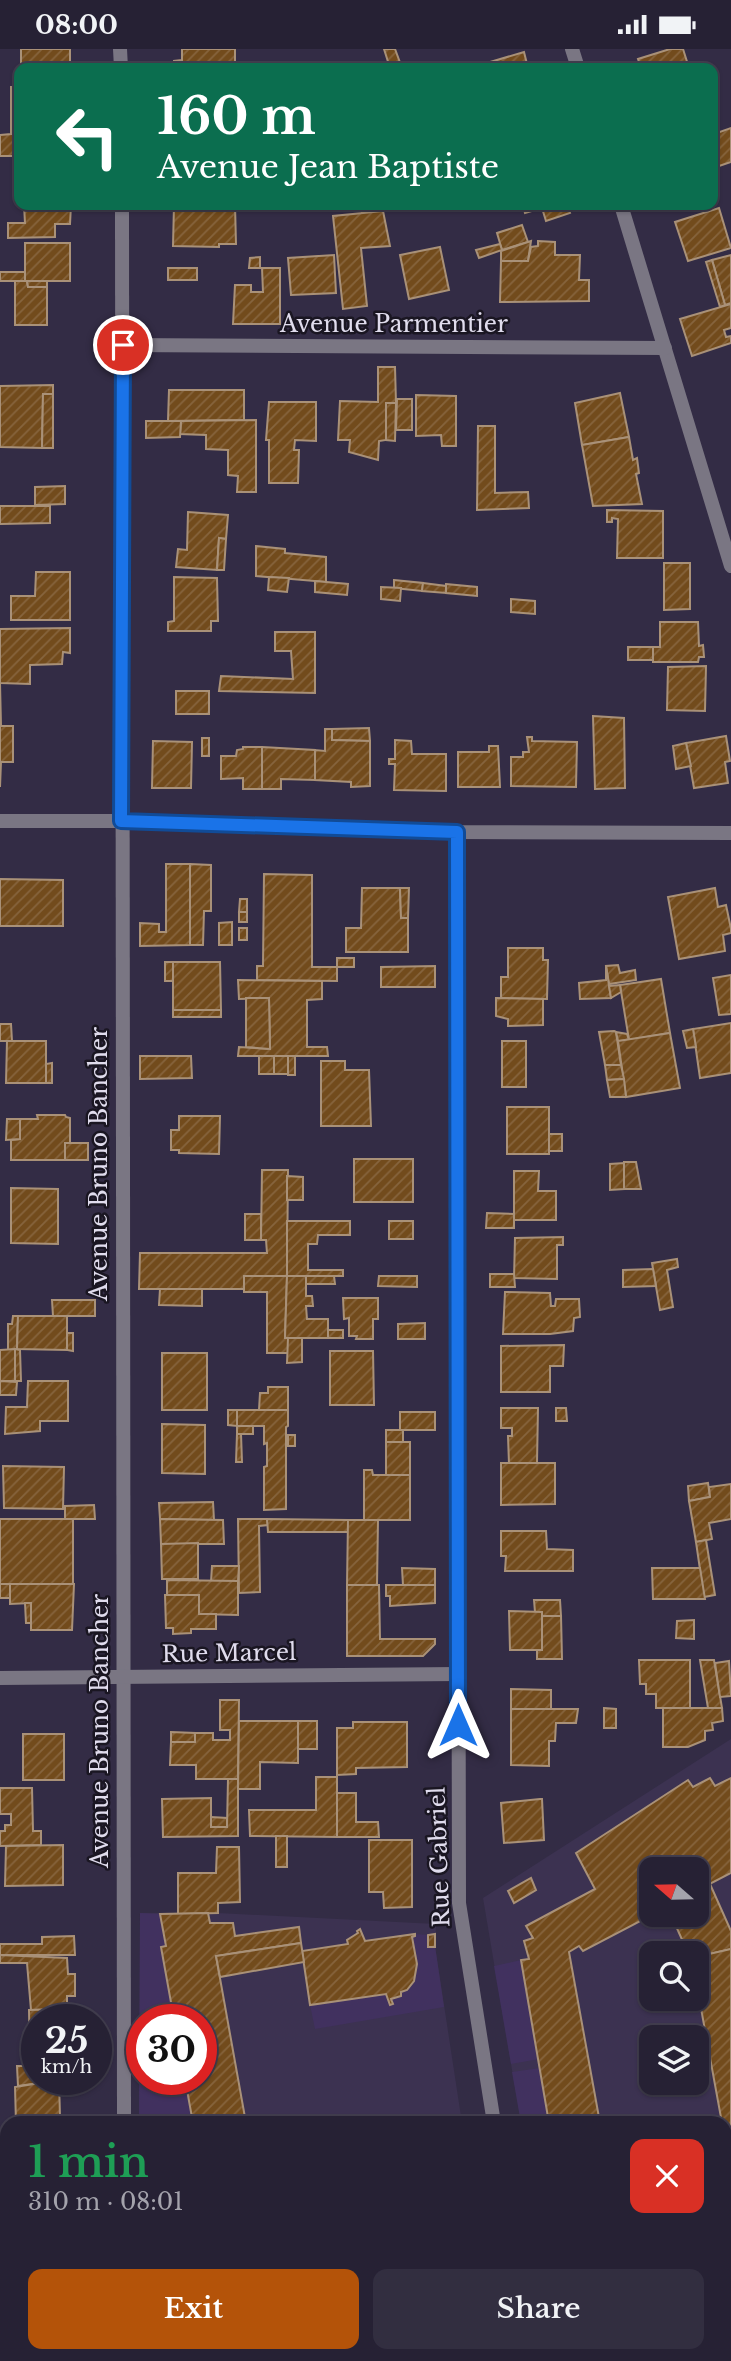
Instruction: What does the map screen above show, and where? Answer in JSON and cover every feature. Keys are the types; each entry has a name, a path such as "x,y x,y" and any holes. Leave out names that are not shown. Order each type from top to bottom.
{"street":[{"name":"Avenue Bruno Bancher","path":"122,210 124,2116"},
{"path":"623,210 731,566"},
{"name":"Avenue Parmentier","path":"123,345 665,348"},
{"path":"0,821 121,821 457,832 731,833"},
{"name":"Rue Gabriel","path":"457,832 459,1903 493,2116"},
{"name":"Rue Marcel","path":"0,1678 458,1674"}],"shaded area":[{"path":"731,1739 731,2116 520,2116 483,1898"},
{"path":"140,1913 218,1913 436,1924 435,1946 461,2116 139,2116 139,2095 217,2095 217,2004 140,2004"},
{"path":"140,1913 160,1914 166,1946 161,1948 171,2004 140,2004"},
{"path":"415,1934 428,1935 428,1947 435,1946 444,2007 315,2029 310,2005 386,1994 391,1999 401,1996 401,1992 407,1988 414,1976 412,1937"},
{"path":"521,1960 539,2059 511,2064 494,1966"},
{"path":"540,2068 548,2116 520,2116 512,2072"},
{"path":"139,2095 188,2095 192,2116 139,2116"}],"building":[{"path":"21,49 70,49 70,63 21,63"},
{"path":"182,49 235,49 235,63 174,63 182,60"},
{"path":"384,49 395,49 400,63 388,63"},
{"path":"670,49 683,49 687,63 639,63 638,59"},
{"path":"524,52 527,63 487,63"},
{"path":"11,87 14,87 14,156 0,156 0,135 11,134"},
{"path":"731,128 731,162 718,166 718,133"},
{"path":"718,208 731,248 688,261 675,222"},
{"path":"24,210 71,210 70,224 55,224 55,237 8,238 8,223 25,223"},
{"path":"174,210 235,210 236,244 219,244 219,247 173,246"},
{"path":"362,210 383,211 362,213"},
{"path":"543,210 569,210 570,213 546,221"},
{"path":"383,211 390,246 361,248 367,306 343,309 333,216"},
{"path":"522,225 528,242 502,250 497,233"},
{"path":"531,241 528,261 501,261 501,251"},
{"path":"538,241 555,242 555,255 580,255 579,280 589,280 589,301 500,302 501,261 528,261 531,247 538,246"},
{"path":"25,243 70,243 70,281 25,281"},
{"path":"500,244 502,250 479,258 476,250"},
{"path":"440,247 449,290 409,299 400,255"},
{"path":"334,255 336,293 291,295 288,258"},
{"path":"731,255 731,303 725,305 712,260"},
{"path":"260,257 260,268 249,268 250,258"},
{"path":"712,260 725,305 720,307 706,262"},
{"path":"168,268 197,268 197,280 168,280"},
{"path":"262,268 280,268 280,324 233,324 235,285 251,285 251,292 263,292"},
{"path":"0,272 25,272 25,281 0,281"},
{"path":"15,281 27,281 28,287 47,287 47,325 15,325"},
{"path":"27,281 47,281 47,287 28,287"},
{"path":"731,304 731,328 724,330 726,337 731,336 731,343 692,356 680,319"},
{"path":"378,367 395,367 396,403 386,403 386,440 379,441 378,460 349,452 350,440 338,440 340,401 378,402"},
{"path":"53,385 53,394 43,394 42,448 0,447 0,386"},
{"path":"169,390 244,390 244,420 168,421"},
{"path":"620,393 629,437 582,445 575,403"},
{"path":"43,394 53,394 53,448 42,448"},
{"path":"416,395 456,396 456,446 442,446 441,435 416,436"},
{"path":"397,399 412,399 412,430 396,430"},
{"path":"269,402 316,402 316,441 295,440 294,450 299,450 298,483 269,483 269,440 266,440"},
{"path":"386,403 396,403 395,441 386,440"},
{"path":"256,420 256,492 237,492 238,476 228,475 228,450 206,449 206,435 180,434 181,421"},
{"path":"146,421 181,421 180,437 146,438"},
{"path":"478,426 495,426 495,493 528,492 529,508 477,510"},
{"path":"629,437 633,460 637,458 639,473 636,474 642,504 593,506 582,445"},
{"path":"65,486 65,504 35,505 35,487"},
{"path":"0,506 50,506 50,523 0,524"},
{"path":"607,510 663,511 663,558 617,558 618,519 612,518 612,522 607,522"},
{"path":"188,512 228,515 226,539 219,538 217,570 176,567 178,549 187,550"},
{"path":"219,538 226,539 224,570 217,570"},
{"path":"256,546 285,549 285,553 326,557 326,582 256,576"},
{"path":"664,563 690,563 690,609 664,610"},
{"path":"36,572 70,572 70,620 11,620 11,596 35,596"},
{"path":"174,577 217,578 218,621 211,621 211,631 168,631 168,622 174,621"},
{"path":"269,577 289,578 287,592 268,590"},
{"path":"394,580 423,583 422,591 394,588"},
{"path":"315,581 348,584 347,595 315,592"},
{"path":"423,583 446,586 446,593 422,591"},
{"path":"446,584 477,587 477,596 446,593"},
{"path":"381,587 401,588 400,601 381,599"},
{"path":"511,599 535,601 535,614 511,612"},
{"path":"660,622 698,622 699,646 703,645 704,657 699,657 698,662 653,662 653,647 660,647"},
{"path":"70,628 70,653 63,652 62,664 30,665 30,684 0,683 0,629"},
{"path":"275,632 315,632 315,693 219,691 221,676 293,679 291,651 275,651"},
{"path":"628,647 653,647 653,660 628,660"},
{"path":"706,666 705,711 667,710 668,667"},
{"path":"0,683 1,726 13,726 13,762 1,762 0,787"},
{"path":"176,691 209,691 209,714 176,714"},
{"path":"593,716 624,718 625,788 595,789"},
{"path":"369,728 370,741 332,740 332,729"},
{"path":"325,729 332,729 332,740 370,741 370,786 351,787 351,782 315,780 315,750 325,751"},
{"path":"726,736 730,761 725,762 728,783 694,788 686,743"},
{"path":"527,737 532,737 532,741 577,742 576,787 511,786 511,757 523,757 523,752 529,752"},
{"path":"202,738 209,738 209,756 202,756"},
{"path":"395,740 411,741 412,754 446,754 446,791 394,790 395,764 389,764 389,759 395,759"},
{"path":"153,741 192,742 191,788 152,788"},
{"path":"686,743 691,766 676,769 673,746"},
{"path":"489,746 498,746 500,787 458,787 458,752 489,752"},
{"path":"243,747 262,747 262,789 243,789 243,778 221,779 221,756 236,756 237,750"},
{"path":"262,747 315,750 315,780 281,779 281,789 262,789"},
{"path":"166,864 190,864 190,945 140,946 140,923 159,924 159,932 166,932"},
{"path":"190,864 211,865 211,911 204,911 203,945 190,945"},
{"path":"264,874 312,875 312,967 337,967 337,981 257,980 257,966 263,966"},
{"path":"0,879 63,880 63,926 0,926"},
{"path":"362,888 400,888 401,918 408,918 408,952 346,952 346,928 361,928"},
{"path":"400,888 409,888 408,918 401,918"},
{"path":"715,888 718,907 726,905 731,929 731,933 723,935 725,951 679,959 668,897"},
{"path":"240,899 247,899 247,912 239,912"},
{"path":"239,912 247,912 247,922 239,922"},
{"path":"232,922 232,945 219,945 219,923"},
{"path":"239,928 247,928 247,940 239,940"},
{"path":"508,948 543,948 543,960 548,960 547,999 501,998 501,977 508,977"},
{"path":"337,958 354,958 354,967 337,967"},
{"path":"165,962 173,962 173,981 165,981"},
{"path":"173,962 220,962 221,1010 173,1010"},
{"path":"618,965 620,973 635,970 636,980 609,984 606,966"},
{"path":"435,966 435,987 381,987 381,967"},
{"path":"606,966 611,998 580,999 579,983 606,980"},
{"path":"731,975 731,1014 719,1015 713,978"},
{"path":"661,979 670,1033 629,1040 620,985"},
{"path":"238,980 322,981 322,999 307,1000 307,1047 327,1047 328,1056 238,1056 239,1047 270,1049 269,998 239,999"},
{"path":"620,985 621,992 611,998 609,986"},
{"path":"246,998 269,998 270,1049 246,1047"},
{"path":"496,998 543,999 543,1025 508,1026 508,1019 496,1016"},
{"path":"173,1010 221,1010 221,1017 173,1017"},
{"path":"731,1023 731,1073 700,1078 693,1029"},
{"path":"0,1024 11,1024 12,1041 0,1041"},
{"path":"693,1029 696,1047 687,1048 683,1031"},
{"path":"614,1031 621,1065 605,1065 599,1032"},
{"path":"616,1032 627,1034 629,1040 618,1041"},
{"path":"670,1033 680,1088 626,1097 618,1041"},
{"path":"7,1041 46,1041 46,1083 6,1083"},
{"path":"502,1041 526,1041 526,1087 502,1087"},
{"path":"140,1056 191,1056 192,1078 140,1079"},
{"path":"259,1056 274,1056 274,1074 259,1074"},
{"path":"274,1056 288,1056 288,1074 274,1074"},
{"path":"288,1056 295,1056 295,1075 288,1075"},
{"path":"321,1061 345,1061 345,1070 369,1070 371,1126 321,1126"},
{"path":"52,1063 52,1083 46,1083 46,1064"},
{"path":"605,1065 621,1065 624,1079 607,1080"},
{"path":"624,1079 626,1097 610,1097 607,1080"},
{"path":"507,1107 549,1107 549,1154 507,1154"},
{"path":"37,1115 65,1115 70,1118 70,1143 65,1143 65,1160 11,1160 11,1140 20,1139 20,1119 38,1119"},
{"path":"179,1116 220,1116 219,1154 179,1153 179,1150 171,1150 171,1130 179,1130"},
{"path":"7,1119 20,1119 20,1139 6,1140"},
{"path":"549,1134 562,1134 562,1151 549,1151"},
{"path":"65,1143 88,1143 88,1160 65,1160"},
{"path":"354,1159 413,1159 413,1202 354,1202"},
{"path":"624,1162 636,1162 641,1189 624,1189"},
{"path":"624,1163 624,1189 610,1190 610,1164"},
{"path":"262,1170 288,1170 287,1276 244,1276 244,1289 139,1289 140,1253 267,1253 266,1240 261,1240"},
{"path":"514,1171 539,1171 538,1191 556,1191 556,1220 514,1220"},
{"path":"287,1176 303,1177 303,1200 287,1200"},
{"path":"11,1188 58,1189 58,1244 11,1243"},
{"path":"487,1213 514,1214 514,1228 486,1228"},
{"path":"245,1214 261,1214 261,1240 245,1240"},
{"path":"287,1221 350,1221 350,1235 318,1235 317,1244 308,1244 308,1270 343,1270 343,1276 287,1276"},
{"path":"389,1221 413,1221 413,1239 389,1239"},
{"path":"563,1237 563,1245 557,1245 557,1279 514,1278 515,1238"},
{"path":"677,1259 678,1267 667,1270 673,1307 660,1310 652,1263"},
{"path":"653,1269 656,1286 623,1287 623,1270"},
{"path":"490,1274 514,1274 515,1287 490,1287"},
{"path":"244,1276 287,1276 285,1338 288,1338 288,1353 267,1353 267,1292 244,1292"},
{"path":"287,1276 306,1276 306,1296 312,1296 313,1306 306,1306 307,1319 328,1319 328,1338 285,1338"},
{"path":"306,1276 334,1276 335,1284 306,1284"},
{"path":"379,1276 417,1276 417,1287 378,1286"},
{"path":"160,1289 202,1289 202,1306 159,1305"},
{"path":"505,1292 550,1293 551,1306 555,1306 556,1299 579,1299 580,1317 574,1318 573,1331 503,1334"},
{"path":"343,1298 378,1298 378,1319 373,1319 373,1339 356,1339 357,1336 349,1336 349,1318 344,1319"},
{"path":"52,1300 95,1300 95,1316 53,1316"},
{"path":"13,1316 18,1316 17,1349 8,1350 8,1324 12,1324"},
{"path":"18,1316 67,1316 67,1350 17,1349"},
{"path":"425,1323 425,1339 398,1339 398,1324"},
{"path":"328,1330 343,1330 343,1338 328,1338"},
{"path":"67,1333 73,1333 73,1351 67,1350"},
{"path":"288,1338 302,1338 302,1362 287,1363"},
{"path":"564,1345 563,1366 550,1366 550,1392 501,1392 501,1346"},
{"path":"15,1349 15,1381 0,1381 0,1350"},
{"path":"15,1349 20,1350 21,1381 15,1381"},
{"path":"330,1351 373,1351 374,1405 330,1405"},
{"path":"162,1353 207,1353 207,1410 162,1410"},
{"path":"0,1381 17,1382 16,1395 0,1395"},
{"path":"28,1381 68,1381 68,1421 40,1421 40,1431 5,1434 6,1407 27,1407"},
{"path":"268,1387 288,1387 288,1410 259,1410 260,1393 268,1393"},
{"path":"501,1408 538,1408 537,1463 509,1464 508,1436 512,1436 512,1428 501,1428"},
{"path":"556,1408 566,1408 567,1421 556,1421"},
{"path":"228,1410 237,1410 237,1426 228,1425"},
{"path":"237,1410 288,1410 286,1509 264,1510 267,1443 264,1444 264,1426 237,1426"},
{"path":"400,1412 435,1412 435,1430 400,1430"},
{"path":"162,1424 205,1425 205,1474 162,1473"},
{"path":"237,1426 253,1426 253,1434 237,1434"},
{"path":"386,1430 403,1430 403,1442 386,1442"},
{"path":"237,1434 241,1434 242,1462 236,1462"},
{"path":"288,1435 295,1435 295,1446 288,1446"},
{"path":"386,1442 410,1442 410,1475 386,1475"},
{"path":"501,1463 555,1463 555,1504 501,1505"},
{"path":"3,1466 64,1467 63,1509 4,1508"},
{"path":"364,1470 372,1470 373,1475 410,1475 410,1520 364,1520"},
{"path":"708,1483 710,1497 689,1501 688,1486"},
{"path":"731,1484 731,1519 709,1523 712,1539 696,1542 689,1501 710,1497 709,1487"},
{"path":"213,1502 214,1520 160,1519 159,1503"},
{"path":"94,1505 95,1519 65,1519 65,1506"},
{"path":"0,1519 73,1519 73,1584 0,1584"},
{"path":"160,1519 223,1520 224,1544 161,1544"},
{"path":"238,1519 267,1519 268,1525 259,1526 260,1592 239,1593"},
{"path":"267,1519 348,1520 348,1532 268,1532"},
{"path":"348,1520 378,1520 377,1585 347,1585"},
{"path":"501,1531 546,1531 547,1549 573,1550 573,1571 505,1571 506,1556 501,1556"},
{"path":"706,1540 715,1595 704,1597 696,1542"},
{"path":"198,1543 198,1579 162,1579 161,1544"},
{"path":"212,1566 239,1566 238,1581 211,1582"},
{"path":"402,1568 435,1569 435,1585 403,1585"},
{"path":"652,1568 700,1568 705,1599 653,1599"},
{"path":"167,1580 238,1581 238,1615 199,1614 199,1595 167,1595"},
{"path":"0,1584 10,1584 10,1598 0,1598"},
{"path":"10,1584 74,1584 72,1630 31,1630 31,1603 10,1604"},
{"path":"347,1585 379,1585 380,1639 435,1639 435,1644 423,1656 347,1656"},
{"path":"386,1585 435,1585 435,1603 390,1606"},
{"path":"165,1595 199,1595 199,1614 216,1614 216,1629 191,1629 191,1633 173,1634 173,1628 166,1628"},
{"path":"534,1600 560,1600 561,1616 542,1616 542,1612 535,1612"},
{"path":"25,1603 31,1603 31,1623 26,1623"},
{"path":"509,1611 542,1612 542,1650 510,1650"},
{"path":"542,1616 561,1616 562,1659 537,1659 537,1650 542,1650"},
{"path":"694,1620 694,1639 676,1638 677,1621"},
{"path":"639,1660 690,1660 690,1708 656,1708 656,1694 646,1694 646,1684 640,1684"},
{"path":"700,1660 714,1660 722,1708 708,1708"},
{"path":"729,1661 731,1696 720,1697 715,1663"},
{"path":"511,1689 551,1690 551,1709 511,1709"},
{"path":"220,1700 239,1700 238,1779 196,1779 196,1765 170,1765 171,1742 195,1742 195,1733 213,1733 213,1740 230,1740 230,1730 220,1730"},
{"path":"604,1708 616,1709 616,1728 604,1728"},
{"path":"663,1708 722,1708 723,1721 712,1723 713,1730 705,1731 705,1740 688,1747 663,1747"},
{"path":"511,1709 578,1709 576,1723 556,1723 555,1741 549,1741 549,1766 511,1765"},
{"path":"239,1721 298,1721 298,1763 260,1762 260,1789 238,1789"},
{"path":"298,1721 317,1721 317,1749 298,1749"},
{"path":"353,1722 407,1722 407,1767 356,1768 356,1774 337,1775 337,1728 353,1728"},
{"path":"171,1732 195,1733 195,1742 171,1742"},
{"path":"23,1734 64,1734 64,1780 23,1780"},
{"path":"316,1777 337,1777 337,1837 250,1836 249,1810 316,1810"},
{"path":"710,1778 715,1786 731,1778 731,1873 709,1884 709,1857 639,1857 639,1922 583,1951 579,1946 569,1952 599,2116 548,2116 521,1960 529,1959 524,1941 533,1938 526,1926 595,1889 576,1853 688,1780 693,1787"},
{"path":"228,1779 238,1779 238,1836 163,1837 162,1799 211,1798 211,1827 227,1827"},
{"path":"0,1788 32,1788 33,1831 41,1831 41,1845 0,1846 0,1831 5,1831 5,1825 11,1825 11,1814 0,1814"},
{"path":"337,1793 356,1793 356,1822 378,1822 379,1837 337,1837"},
{"path":"542,1799 544,1840 504,1843 501,1803"},
{"path":"211,1817 227,1818 227,1827 211,1827"},
{"path":"276,1836 287,1836 287,1867 276,1867"},
{"path":"369,1840 412,1840 412,1907 384,1908 383,1892 369,1892"},
{"path":"63,1845 63,1885 5,1886 6,1846"},
{"path":"217,1847 239,1847 240,1902 218,1903 218,1913 178,1914 178,1873 216,1873"},
{"path":"531,1878 536,1890 514,1903 508,1891"},
{"path":"709,1884 731,1931 731,1949 709,1954 709,1941 683,1941 676,1927 709,1927"},
{"path":"208,1913 210,1923 233,1923 235,1936 299,1927 301,1943 216,1956 245,2116 192,2116 188,2095 217,2095 217,2004 171,2004 161,1947 166,1946 160,1914"},
{"path":"360,1929 365,1941 415,1934 412,1937 417,1964 414,1981 407,1990 401,1992 401,1996 391,1999 393,2004 390,2005 386,1994 310,2005 302,1951 348,1944 347,1940"},
{"path":"435,1934 435,1947 428,1947 428,1935"},
{"path":"74,1936 75,1955 0,1955 0,1944 42,1944 42,1937"},
{"path":"301,1943 304,1962 220,1977 216,1956"},
{"path":"731,1949 731,2116 721,2116 709,2052 709,2025 704,2025 701,2011 709,2011 709,1954"},
{"path":"0,1955 67,1958 68,1974 75,1974 75,1996 67,1996 67,2004 30,2004 27,1963 0,1963"},
{"path":"17,2066 21,2066 21,2086 18,2086"},
{"path":"21,2086 21,2095 59,2095 60,2116 16,2116 15,2087"}],"route":[{"path":"123,345 121,821 457,832 458,1725"}]}
